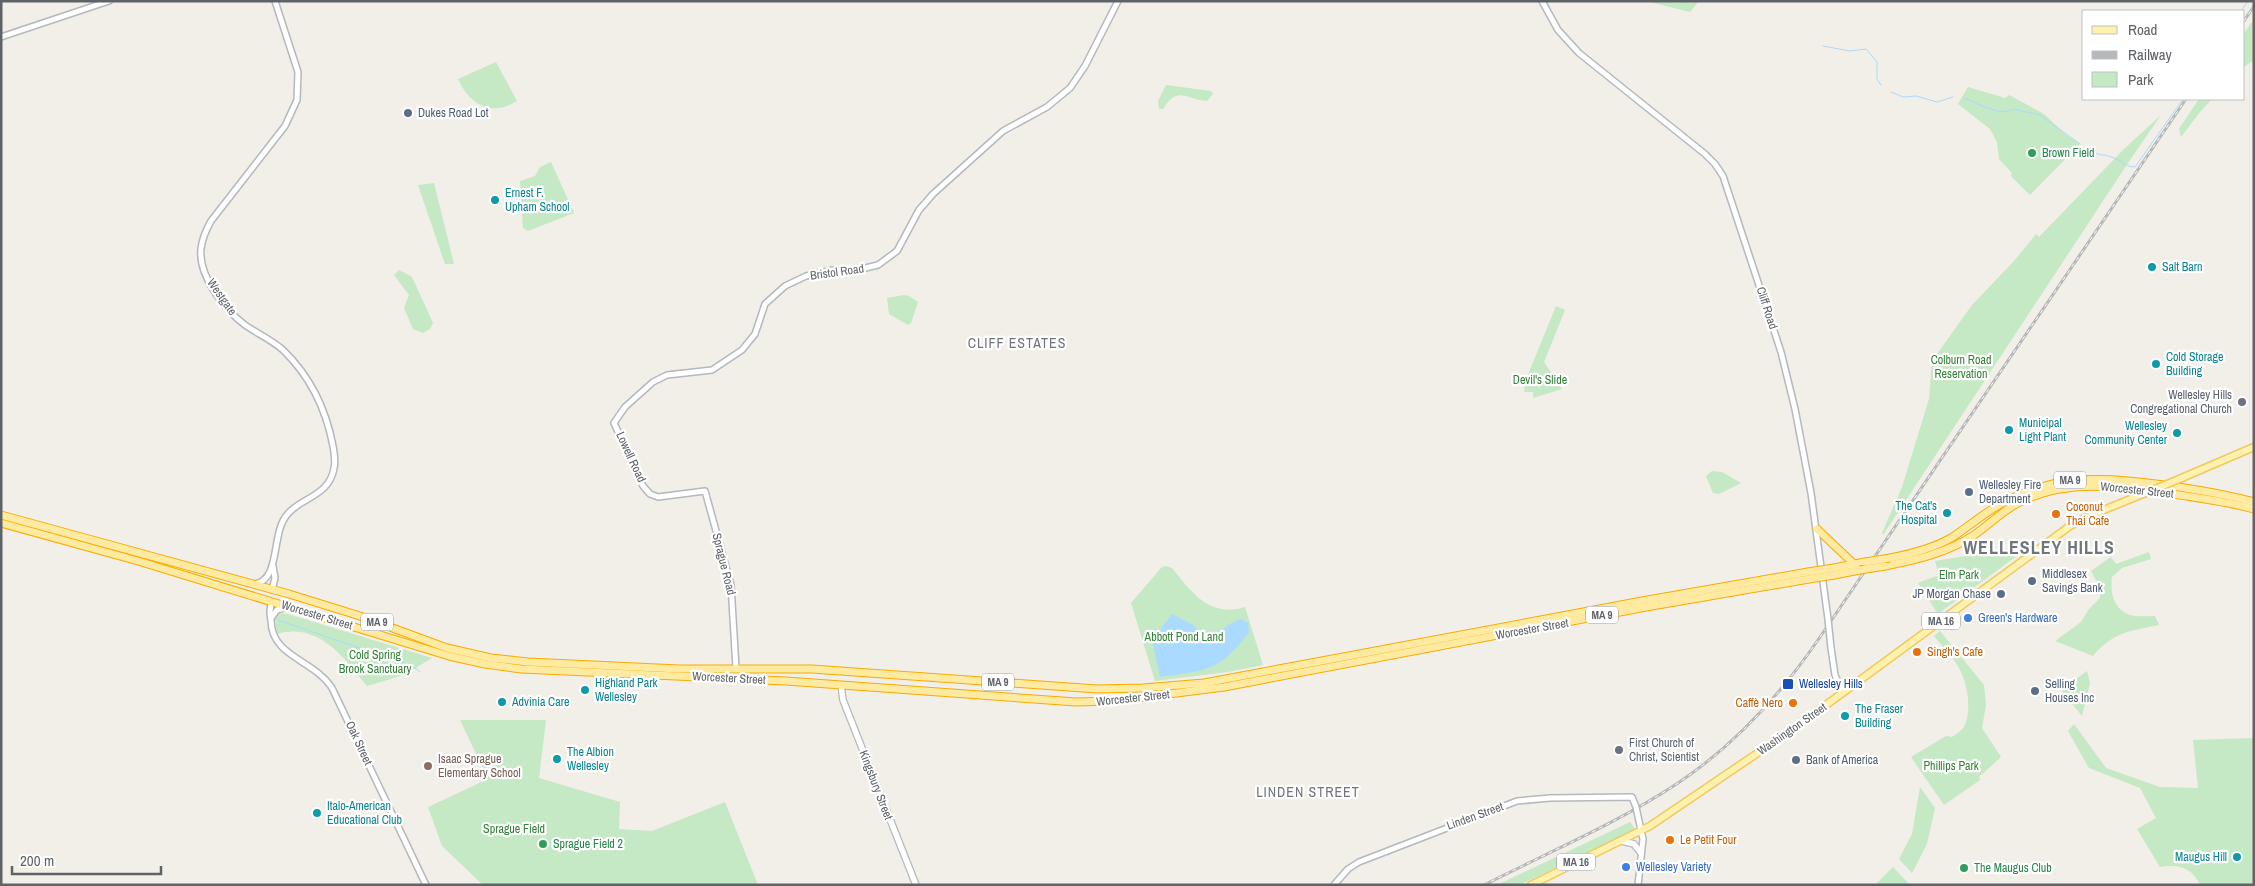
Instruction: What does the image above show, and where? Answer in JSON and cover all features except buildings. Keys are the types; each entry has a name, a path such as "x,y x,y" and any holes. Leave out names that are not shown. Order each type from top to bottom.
{"highway":[{"name":"Worcester Street","path":"1,523 449,656 494,666 761,680 1094,702 1196,691 1808,576 1834,571 1854,564 1919,552 1940,544 1996,506 2020,494 2046,485 2072,480 2119,479 2197,490 2254,502"},
{"name":"Worcester Street","path":"1834,571 1860,570 1923,558 1947,549 1972,536 2021,501 2068,487 2090,485 2124,487 2208,498 2254,509"},
{"name":"Worcester Street","path":"1,515 298,597 360,616 447,648 501,660 679,669 762,667 830,670 1097,689 1143,688 1204,683 1642,601 1808,576"},
{"path":"1817,529 1854,564"},
{"path":"244,594 261,594 272,590"},
{"path":"272,602 284,597 298,597"},
{"path":"761,680 759,674 762,667"},
{"path":"973,694 979,688 977,680"}],"main road":[{"name":"Washington Street","path":"1531,885 1640,831 1720,780 1843,693 2070,526 2082,519 2254,447"},
{"name":"Kingsbury Street","path":"841,685 843,700 916,885"},
{"path":"1622,841 1634,844 1640,853"}],"street":[{"path":"1,37 109,1"},
{"name":"Westgate","path":"272,590 275,578 273,563 275,542 285,516 293,507 316,496 326,487 331,479 334,468 334,456 329,426 316,391 283,350 245,325 228,308 213,288 204,270 201,250 204,234 211,221 284,126 297,100 298,72 275,1"},
{"name":"Bristol Road","path":"614,422 625,407 653,382 667,376 712,370 742,350 755,334 766,304 790,283 806,276 833,270 857,270 878,264 897,251 919,210 933,194 1003,131 1047,107 1072,85 1087,63 1118,1"},
{"name":"Cliff Road","path":"1542,1 1558,30 1579,53 1705,154 1722,173 1781,352 1797,417 1817,529 1835,675 1843,693"},
{"name":"Lowell Road","path":"614,422 643,486 650,494 658,498 705,491"},
{"name":"Sprague Road","path":"705,491 732,585 736,668"},
{"name":"Westgate","path":"253,584 267,580 273,563"},
{"name":"Oak Street","path":"272,602 269,612 272,635 280,647 314,668 332,688 426,885"},
{"path":"271,621 277,610 292,608"},
{"name":"Linden Street","path":"1334,885 1348,869 1358,862 1517,801 1550,798 1632,797 1636,807 1640,831"},
{"path":"1638,885 1643,838 1640,831"}],"green space":[{"path":"1646,1 1699,1 1690,12"},
{"path":"2254,19 2254,60 2245,66 2245,32"},
{"path":"496,62 517,101 507,106 490,108 475,102 458,79"},
{"path":"1166,85 1211,91 1213,94 1207,101 1178,95 1173,97 1163,109 1159,109 1158,101"},
{"path":"1968,87 2005,98 2009,95 2044,114 2065,134 2080,144 2030,195 2011,176 2012,173 1999,159 1997,142 1990,129 1958,104"},
{"path":"2198,100 2211,100 2181,137 2179,129"},
{"name":"Colburn Road Reservation","path":"2161,115 1883,535 1882,533 1902,487 1929,399 1932,361 1972,305 2014,261 2036,234 2039,237 2124,149"},
{"path":"551,162 574,213 528,231 523,228 520,181 535,176 540,167"},
{"path":"434,183 454,264 445,264 418,185"},
{"path":"399,270 412,277 433,323 430,329 423,333 413,329 404,308 409,295 394,275"},
{"path":"904,295 918,302 911,323 908,325 889,314 887,298"},
{"name":"Devil's Slide","path":"1556,306 1565,310 1544,362 1562,389 1533,398 1533,392 1524,392 1525,382"},
{"path":"1712,471 1722,472 1741,483 1719,494 1713,493 1706,476"},
{"name":"Elm Park","path":"2015,548 2018,555 1938,614 1918,583 1939,575 1935,561"},
{"path":"2149,552 2151,559 2122,568 2112,577 2112,594 2116,604 2124,612 2135,616 2155,616 2159,625 2131,631 2115,637 2093,656 2055,641 2081,622 2089,609 2100,598 2100,588 2091,571 2111,557 2116,564"},
{"name":"Abbott Pond Land","path":"1162,567 1172,568 1195,594 1212,606 1233,610 1245,607 1263,665 1228,672 1155,681 1131,603"},
{"name":"Cold Spring Brook Sanctuary","path":"280,613 432,658 404,675 367,686 339,654 317,638 305,633 277,634 275,619"},
{"name":"Phillips Park","path":"1940,631 1984,685 1986,705 1982,728 2001,757 1979,777 1980,780 1944,805 1911,757 1946,736 1952,737 1964,727 1967,720 1968,694 1966,686 1956,663 1934,636"},
{"path":"2087,671 2090,683 2082,716 2061,690"},
{"name":"Sprague Field","path":"460,720 546,720 539,778 620,802 619,829 652,831 725,802 758,885 483,885 442,846 428,807 488,779"},
{"name":"Maugus Hill","path":"2074,724 2106,768 2160,787 2198,788 2193,740 2254,738 2254,885 2200,885 2193,874 2184,868 2173,866 2160,867 2137,829 2156,818 2140,788 2089,768 2068,731"},
{"path":"1920,787 1935,808 1927,844 1912,873 1899,859 1912,834"},
{"path":"1630,822 1635,829 1632,832 1519,885 1497,885"},
{"path":"1893,867 1910,885 1875,885"}],"water":[{"path":"1172,614 1193,625 1204,635 1219,632 1231,623 1241,619 1248,623 1249,632 1229,655 1211,667 1190,673 1160,677 1150,630 1161,629"}],"waterway":[{"path":"2242,10 2248,1"},
{"path":"1823,46 1850,51 1866,49 1877,62 1877,79 1881,85"},
{"path":"1891,92 1903,97 1916,96 1937,102 1953,97"},
{"path":"1964,98 1995,110 2007,111 2013,109 2040,115 2080,144"},
{"path":"2087,149 2135,167 2182,100"},
{"path":"278,620 362,649 372,658 383,657 397,661 411,666 420,672"}],"railway":[{"path":"2245,20 2254,6"},
{"path":"1484,885 1655,798 1719,752 1772,699 1818,640 2185,100"}],"place":[{"name":"Dukes Road Lot","path":"408,113"},
{"name":"Brown Field","path":"2032,153"},
{"name":"Ernest F. Upham School","path":"495,200"},
{"name":"Salt Barn","path":"2152,267"},
{"name":"Cold Storage Building","path":"2156,364"},
{"name":"Wellesley Hills Congregational Church","path":"2242,402"},
{"name":"Municipal Light Plant","path":"2009,430"},
{"name":"Wellesley Community Center","path":"2177,433"},
{"name":"Wellesley Fire Department","path":"1969,492"},
{"name":"The Cat's Hospital","path":"1947,513"},
{"name":"Coconut Thai Cafe","path":"2056,514"},
{"name":"Middlesex Savings Bank","path":"2032,581"},
{"name":"JP Morgan Chase","path":"2001,594"},
{"name":"Green's Hardware","path":"1968,618"},
{"name":"Singh's Cafe","path":"1917,652"},
{"name":"Wellesley Hills","path":"1788,684"},
{"name":"Highland Park Wellesley","path":"585,690"},
{"name":"Selling Houses Inc","path":"2035,691"},
{"name":"Advinia Care","path":"502,702"},
{"name":"Caffè Nero","path":"1793,703"},
{"name":"The Fraser Building","path":"1845,716"},
{"name":"First Church of Christ, Scientist","path":"1619,750"},
{"name":"The Albion Wellesley","path":"557,759"},
{"name":"Bank of America","path":"1796,760"},
{"name":"Isaac Sprague Elementary School","path":"428,766"},
{"name":"Italo-American Educational Club","path":"317,813"},
{"name":"Le Petit Four","path":"1670,840"},
{"name":"Sprague Field 2","path":"543,844"},
{"name":"Maugus Hill","path":"2237,857"},
{"name":"Wellesley Variety","path":"1626,867"},
{"name":"The Maugus Club","path":"1964,868"}],"district":[{"name":"CLIFF ESTATES","path":"1017,343"},
{"name":"WELLESLEY HILLS","path":"2039,548"},
{"name":"LINDEN STREET","path":"1308,792"}]}
